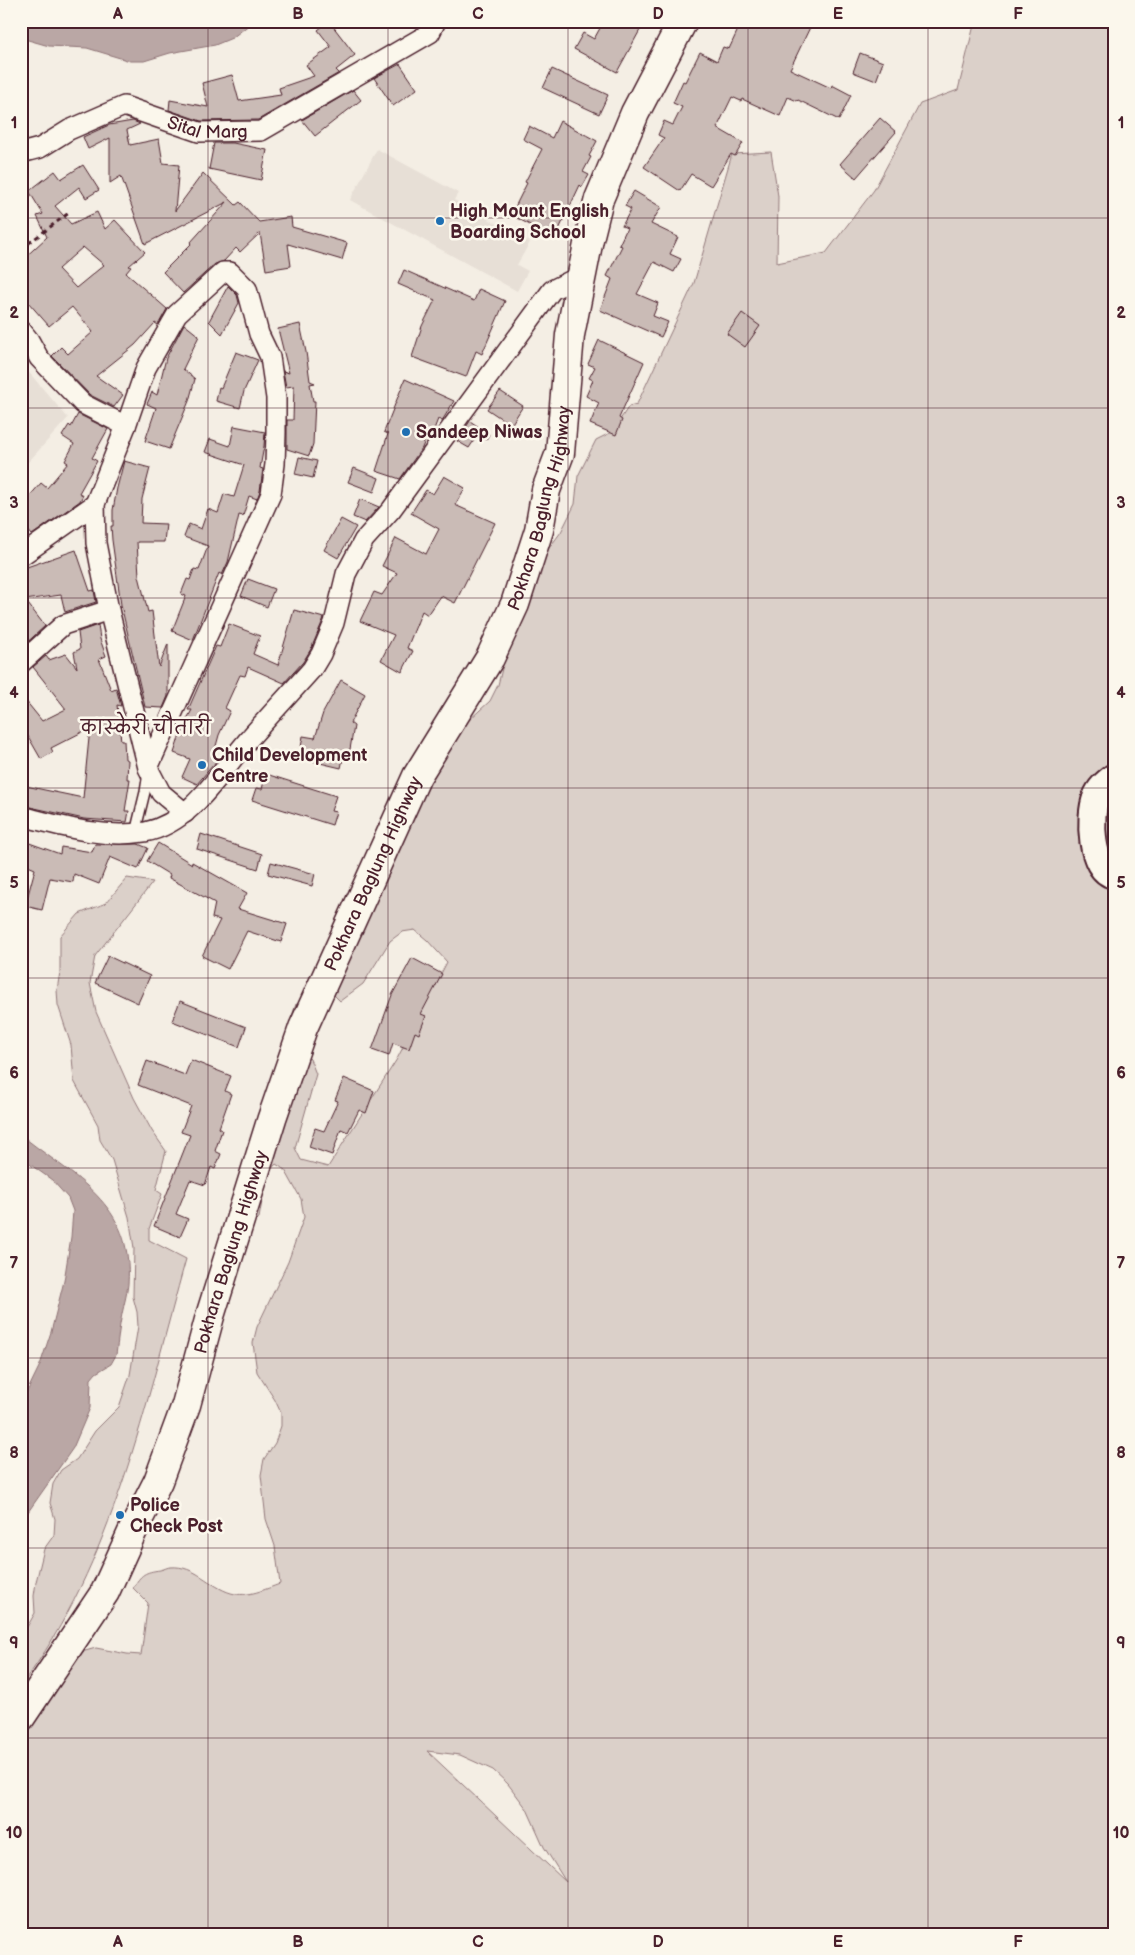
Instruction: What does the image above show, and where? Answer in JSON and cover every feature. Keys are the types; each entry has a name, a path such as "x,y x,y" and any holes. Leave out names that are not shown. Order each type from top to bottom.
{"highway":[{"name":"Pokhara Baglung Highway","path":"21,1717 105,1592 134,1528 158,1482 186,1405 210,1316 272,1118 303,1028 417,776 490,658 515,604 539,530 546,490 560,454 570,335 599,199 635,114 683,21"}],"street":[{"name":"Sital Marg","path":"21,153 40,148 69,130 124,106 199,132 261,132 295,110 430,33 436,21"},
{"path":"148,768 271,494 275,464 276,398 270,357 259,334 247,289 230,272 223,272 177,314 146,368 126,426 95,504 96,543 109,610 148,768 161,793 184,813"},
{"path":"21,816 69,828 115,835 147,832 184,813 216,782 243,747 312,669 321,654 334,623 346,574 364,540 391,510 552,290 582,275"},
{"path":"21,330 39,358 83,404 126,426"},
{"path":"21,556 95,504"},
{"path":"21,663 63,625 109,610"},
{"path":"1114,778 1103,786 1097,796 1093,808 1092,821 1094,842 1100,865 1106,872 1114,875"}],"lane":[{"path":"135,833 145,792 148,768"}],"path":[{"path":"21,249 70,212"}],"shaded area":[{"path":"21,21 254,21 232,38 215,45 170,53 144,61 130,61 87,48 49,46 21,38"},
{"path":"975,21 1114,21 1114,1934 21,1934 21,1732 78,1653 96,1648 141,1655 148,1603 133,1588 138,1580 147,1573 170,1567 180,1567 188,1569 223,1590 237,1594 256,1592 280,1584 275,1546 266,1519 261,1475 264,1459 275,1443 281,1426 281,1413 257,1372 253,1343 257,1327 288,1262 304,1217 301,1199 285,1170 276,1164 267,1174 259,1218 247,1225 243,1186 276,1064 296,1004 302,1007 299,1048 310,1059 316,1074 295,1148 301,1160 328,1167 397,1059 447,962 415,930 402,932 390,941 363,984 340,1001 332,993 359,882 458,730 490,701 498,685 523,583 561,532 575,504 578,476 596,440 612,432 629,406 637,404 694,283 732,154 771,152 778,196 777,263 826,253 874,190 920,104 958,90","holes":["427,1751 460,1755 493,1770 508,1784 527,1809 544,1847 566,1882"]},
{"name":"High Mount English Boarding School","path":"377,149 458,193 454,200 530,242 517,265 528,271 517,291 350,200"},
{"path":"26,369 68,418 21,470 21,372"},
{"path":"127,878 153,882 95,956 90,983 96,1012 134,1098 152,1131 166,1151 156,1190 162,1194 149,1229 149,1240 186,1259 140,1426 123,1481 103,1535 80,1588 53,1638 21,1686 21,1632 27,1627 35,1613 34,1596 44,1549 54,1535 55,1519 50,1503 53,1484 61,1470 77,1459 95,1431 119,1407 130,1375 138,1326 133,1297 134,1248 129,1217 112,1160 100,1140 98,1125 74,1081 71,1045 58,1005 57,990 60,972 60,936 79,914 106,903"},
{"path":"21,1135 80,1180 97,1195 111,1213 121,1233 127,1256 128,1284 116,1355 111,1364 96,1373 91,1379 90,1408 73,1448 21,1522 21,1404 40,1365 51,1332 64,1281 73,1211 68,1198 52,1180 21,1158"}],"building":[{"path":"329,21 355,55 336,70 339,73 258,120 201,121 169,110 170,100 208,107 202,83 232,75 239,101 281,95 279,88 314,76 306,65 331,47 318,30"},
{"path":"604,21 645,21 617,72 574,49 583,33 594,39"},
{"path":"742,21 813,21 790,69 831,88 832,85 851,95 839,120 788,97 780,116 742,99 741,101 732,97 717,128 743,143 735,156 731,154 711,186 691,174 680,191 644,167 664,138 658,135 664,121 673,125 682,107 673,103 700,52 717,61 723,47 729,49"},
{"path":"860,53 883,62 876,81 853,72"},
{"path":"400,64 417,89 393,106 374,78"},
{"path":"552,69 608,95 599,114 543,88"},
{"path":"353,90 361,100 315,136 302,120"},
{"path":"880,118 896,132 856,178 840,164"},
{"path":"133,121 140,124 127,130 130,145 159,139 163,163 179,165 175,211 203,173 236,205 240,202 259,222 291,217 292,227 347,243 342,260 288,244 291,266 266,270 260,233 240,252 236,248 224,261 215,264 183,293 163,272 191,244 227,202 145,244 121,176 110,183 110,138 88,149 83,137 109,125"},
{"path":"560,121 597,141 583,172 589,175 582,187 580,185 555,238 511,215 542,149 523,139 529,126 552,138"},
{"path":"214,143 233,143 267,150 261,180 209,169"},
{"path":"83,165 99,190 86,198 79,187 55,206 71,224 97,212 105,229 115,220 145,252 129,266 131,267 126,273 167,309 158,325 155,323 135,345 96,376 123,395 114,407 90,395 52,356 61,347 68,354 93,332 72,307 49,326 21,294 21,261 47,237 37,216 43,214 29,191 55,171 61,179","holes":["83,247 104,265 76,288 58,269"]},
{"path":"634,191 661,207 651,224 678,237 670,254 681,259 674,272 654,262 637,294 658,303 653,316 668,322 661,337 600,310 612,279 607,276 622,246 619,245 627,228 622,226 631,209 625,206"},
{"path":"404,270 474,301 479,289 505,301 482,354 476,351 466,377 412,357 422,326 435,300 398,284"},
{"path":"228,286 237,295 239,303 222,334 209,321"},
{"path":"742,313 760,326 745,347 727,334"},
{"path":"184,324 199,336 183,369 195,379 189,401 169,449 145,441 156,408 147,404 152,392 157,395 166,358"},
{"path":"300,324 310,381 315,383 310,384 313,401 315,401 313,444 309,456 287,449 287,420 293,420 294,386 286,387 283,371 289,373 278,329"},
{"path":"599,340 644,362 619,418 622,420 616,435 590,424 599,403 586,396 593,380 589,378 595,367 588,364"},
{"path":"236,352 258,360 244,391 240,408 216,401 219,387 221,388"},
{"path":"405,379 454,401 442,421 438,419 433,432 429,431 422,448 400,479 376,471 388,434 384,432"},
{"path":"500,391 523,406 511,425 487,409"},
{"path":"78,414 108,429 92,458 97,461 79,493 83,495 80,501 32,535 21,522 21,506 41,483 47,488 68,463 65,461 74,444 62,436 69,425 71,427"},
{"path":"470,421 489,434 486,440 477,436 469,448 457,441"},
{"path":"234,426 265,432 260,468 263,469 260,491 257,499 249,496 243,516 239,515 228,562 222,575 219,573 193,640 172,631 186,596 181,594 187,579 190,580 194,569 199,570 208,546 184,537 189,524 201,529 208,509 218,513 224,494 234,497 244,465 205,452 210,439 230,446"},
{"path":"299,457 317,461 313,478 295,474"},
{"path":"124,461 150,468 142,499 141,523 166,524 164,542 137,542 139,576 148,612 152,611 159,667 168,644 168,696 163,708 145,707 121,605 111,526 113,526 113,510"},
{"path":"354,468 379,478 374,492 348,482"},
{"path":"444,476 465,488 455,505 495,523 455,603 441,596 428,615 422,611 407,648 413,651 402,672 381,660 394,635 360,621 374,592 382,595 397,573 382,566 396,538 426,554 439,529 411,513 426,490 433,494"},
{"path":"360,499 379,507 365,522 353,517"},
{"path":"341,519 356,527 338,558 324,550"},
{"path":"76,550 90,591 94,590 96,602 65,612 61,595 25,600 45,626 21,648 21,569"},
{"path":"248,579 274,589 267,607 241,596"},
{"path":"294,610 324,618 311,649 303,662 284,683 248,667 245,676 240,675 225,708 230,711 219,735 213,757 219,758 197,784 182,777 190,759 174,753 183,726 192,710 188,710 216,646 220,647 229,624 260,636 253,654 278,665"},
{"path":"98,625 100,639 106,656 99,659 111,690 116,688 121,706 117,705 121,741 124,741 125,759 128,760 127,779 130,779 125,811 129,811 127,822 84,819 21,805 21,785 83,798 90,728 51,748 53,752 41,759 21,724 21,695 42,721 66,709 33,667 46,656 49,660 66,654 77,668 74,652 80,649 78,632"},
{"path":"341,680 365,694 350,723 354,726 349,755 344,754 341,768 299,758 303,736 315,738 323,713"},
{"path":"266,774 336,796 331,811 336,812 332,825 252,800 256,788 262,789"},
{"path":"201,834 262,854 258,869 197,849"},
{"path":"21,840 60,854 61,847 92,852 95,844 138,844 148,848 138,869 110,857 99,884 74,874 73,882 50,878 42,910 25,906 35,869 21,863"},
{"path":"158,843 192,864 192,862 247,893 238,909 287,924 281,942 247,931 228,969 202,956 220,920 212,918 215,903 169,878 170,875 147,861"},
{"path":"271,862 315,874 312,886 268,874"},
{"path":"108,956 150,976 138,1003 95,983"},
{"path":"412,958 442,974 421,1014 426,1016 419,1034 415,1032 409,1049 393,1043 389,1056 372,1050 392,995"},
{"path":"180,1001 246,1027 239,1047 172,1021"},
{"path":"191,1060 231,1076 225,1091 231,1094 219,1128 222,1130 215,1151 221,1154 215,1169 211,1167 205,1185 190,1180 176,1214 188,1219 180,1237 154,1226 190,1135 181,1132 191,1106 138,1085 147,1061 185,1075"},
{"path":"344,1078 374,1091 366,1113 359,1110 348,1132 341,1129 332,1155 309,1147 315,1128 324,1131 338,1101 335,1100"}],"place":[{"name":"High Mount English Boarding School","path":"440,221"},
{"name":"Sandeep Niwas","path":"406,432"},
{"name":"Child Development Centre","path":"202,765"},
{"name":"Police Check Post","path":"120,1515"}],"district":[{"name":"कास्केरी चौतारी","path":"146,728"}]}
